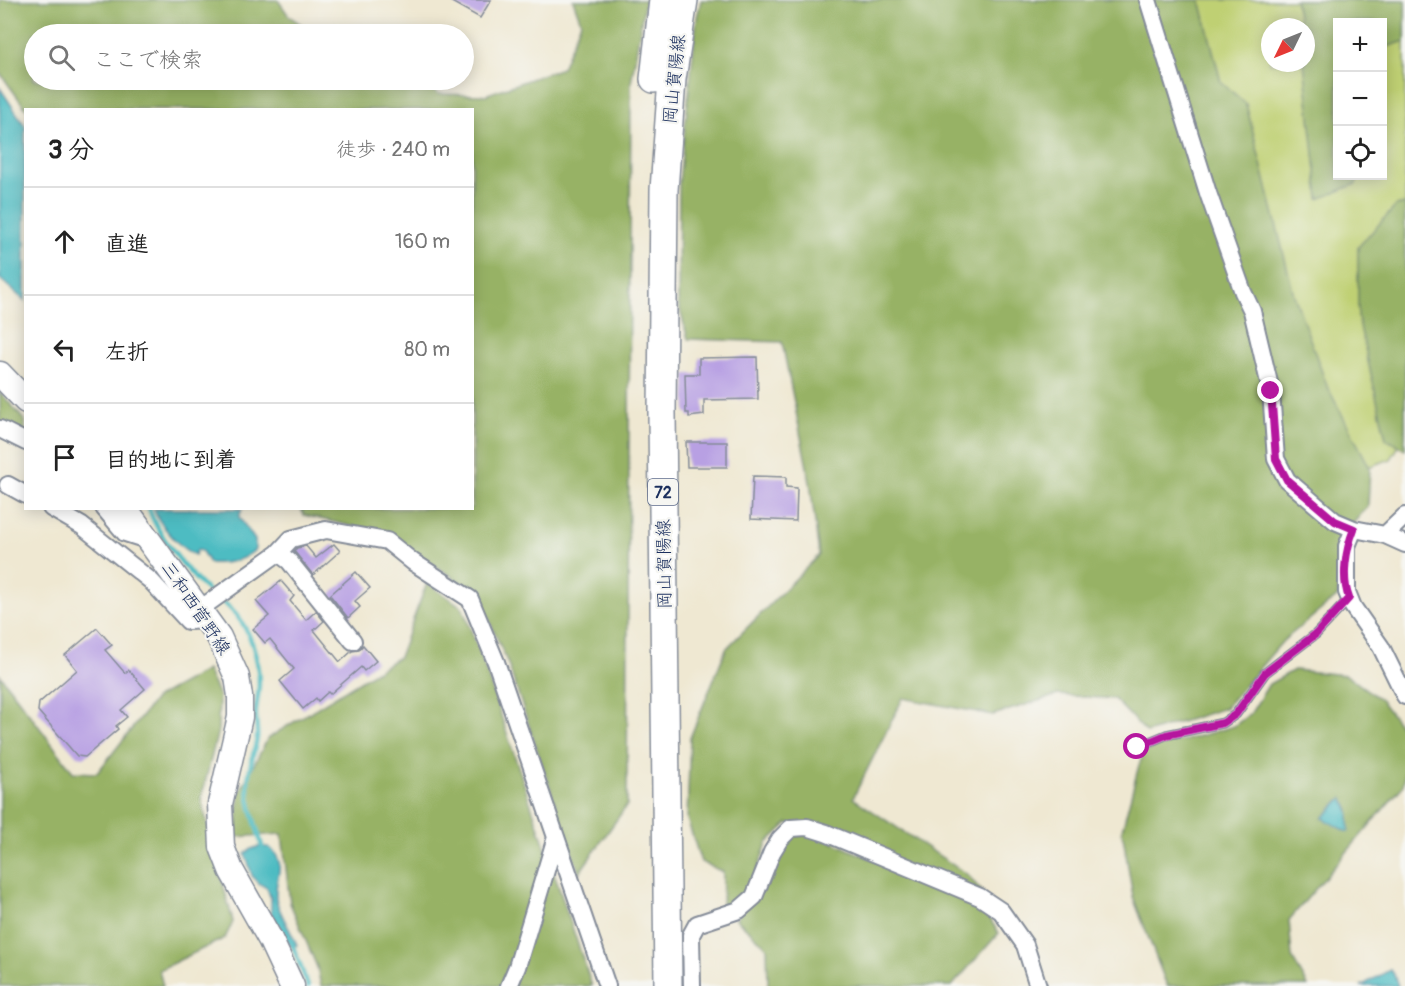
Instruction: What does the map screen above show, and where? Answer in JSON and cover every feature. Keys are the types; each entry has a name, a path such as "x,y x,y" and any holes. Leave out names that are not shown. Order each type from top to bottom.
{"main road":[{"name":"岡山賀陽線","path":"650,986 644,417 646,191 654,79 663,0"},
{"name":"岡山賀陽線","path":"668,986 662,413 664,190 672,79 684,0"},
{"path":"0,374 24,399"},
{"name":"三和西菅野線","path":"127,510 151,541 211,606 219,637 237,677 240,717 220,804 222,847 231,870 270,939 292,986"}],"street":[{"path":"1148,0 1209,193 1252,311 1271,391 1276,459 1287,480 1335,521 1354,529 1385,535 1405,544"},
{"path":"0,429 24,441"},
{"path":"8,485 24,494"},
{"path":"55,510 82,525 151,581 188,621 278,554 291,539 326,530 387,541 413,562 470,599 496,662 607,986"},
{"path":"106,510 125,533 151,541"},
{"path":"1385,535 1405,516"},
{"path":"1354,529 1347,546 1346,572 1349,598 1381,647 1405,696"},
{"path":"278,554 289,561 353,641"},
{"path":"693,986 691,935 697,924 739,910 754,897 780,839 790,828 807,827 980,897 1001,911 1025,945 1038,986"},
{"path":"508,986 517,967 556,837"}],"lane":[{"path":"1137,747 1166,735 1223,723 1236,714 1265,673 1316,634 1349,598"}],"green space":[{"path":"0,0 278,0 289,16 301,24 24,24 24,90 433,90 439,94 485,95 562,68 581,22 573,0 645,0 631,83 627,805 579,873 508,664 478,594 389,535 304,515 302,510 474,510 474,108 25,108 0,73"},
{"path":"701,0 1200,0 1221,82 1246,104 1294,295 1327,386 1370,468 1368,506 1339,540 1338,596 1283,641 1225,708 1147,733 1114,699 1058,695 993,715 903,698 853,798 968,875 983,893 788,823 767,843 749,893 737,904 722,909 723,872 701,862 687,819 690,738 726,649 819,555 810,482 782,342 688,339 678,303 679,182 697,17"},
{"path":"1167,0 1405,0 1405,436 1391,459 1346,475"},
{"path":"1295,0 1405,0 1405,41 1387,47 1387,18 1333,18 1333,180 1357,180 1356,184 1319,199 1305,72 1315,72 1315,18 1298,18"},
{"path":"1405,204 1405,450 1386,439 1358,318 1358,247 1396,206"},
{"path":"0,392 24,420 24,433 0,423"},
{"path":"427,583 462,607 481,656 592,986 321,986 317,967 290,903 282,834 236,837 239,793 268,738 399,657"},
{"path":"207,670 219,696 218,731 201,799 233,922 225,938 159,970 163,986 0,986 0,675 73,772 97,773 156,698"},
{"path":"1294,670 1346,675 1380,699 1405,732 1403,786 1289,920 1292,957 1308,986 1167,986 1133,897 1122,830 1139,765 1144,753 1156,745 1186,740 1234,726 1251,713 1269,684","holes":["1343,798 1349,811 1323,818"]},
{"path":"810,833 967,899 989,918 999,933 952,986 768,986 767,947 736,919 780,849 792,837"}],"water":[{"path":"0,88 24,124 24,300 0,279"},
{"path":"154,510 242,510 239,517 255,540 255,550 233,561 209,563 202,551 197,550 195,555 177,542"},
{"path":"1343,798 1349,812 1348,832 1323,818"},
{"path":"257,847 269,847 278,859 277,903 297,945 291,947 271,913 271,899 267,888 253,878 245,854"},
{"path":"1390,970 1398,986 1361,986"}],"building":[{"path":"448,0 491,0 480,18"},
{"path":"757,357 758,399 704,400 704,415 689,417 689,413 686,413 685,374 699,374 699,358"},
{"path":"686,442 727,442 727,467 687,467"},
{"path":"753,476 786,477 786,487 797,488 796,521 751,519"},
{"path":"334,544 340,551 313,575 294,551 306,546 316,558"},
{"path":"356,572 370,588 355,601 360,607 348,618 330,595"},
{"path":"281,581 294,596 290,601 306,620 316,611 324,621 314,630 340,662 363,645 376,661 364,671 361,667 330,694 328,692 318,701 316,698 303,709 280,681 294,669 270,639 265,643 253,629 269,616 256,601"},
{"path":"97,628 112,645 105,650 125,673 129,670 145,689 121,710 127,717 116,726 118,729 85,757 77,756 38,711 39,703 77,670 65,655"}],"waterway":[{"path":"150,510 159,530 176,555 212,594"},
{"path":"219,599 244,625 256,658 259,683 256,714 257,738 248,788 263,850"},
{"path":"291,941 308,986"}],"route":[{"path":"1137,747 1166,735 1223,723 1236,714 1265,673 1316,634 1349,598 1346,572 1347,546 1354,529 1335,521 1287,480 1276,459 1271,391"}]}
